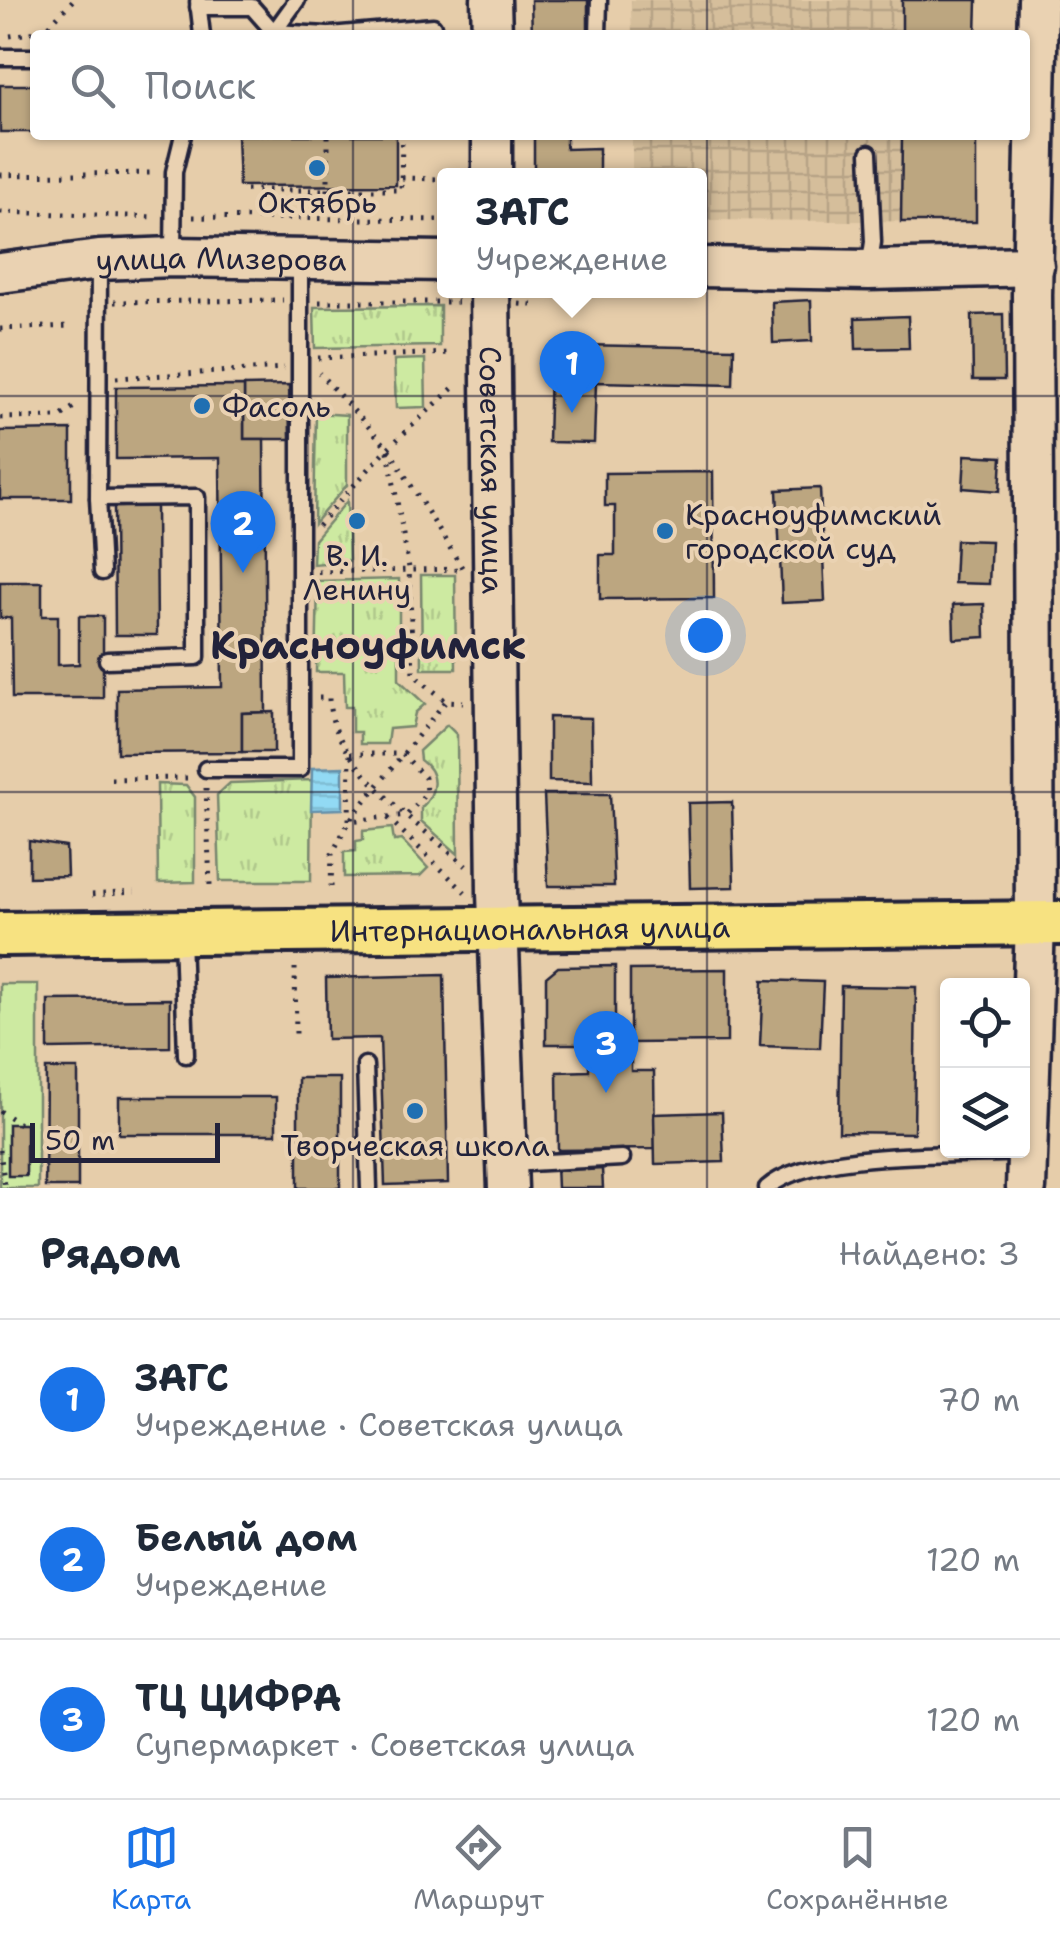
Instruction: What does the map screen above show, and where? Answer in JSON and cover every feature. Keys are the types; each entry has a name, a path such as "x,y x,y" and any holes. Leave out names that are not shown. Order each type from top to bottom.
{"main road":[{"path":"491,0 492,30"},
{"path":"1026,1170 1047,923 1034,266 1038,0"},
{"path":"492,140 492,168"},
{"name":"улица Мизерова","path":"0,273 99,260 437,261"},
{"path":"707,267 868,270 1034,266"},
{"name":"Советская улица","path":"490,298 499,928 508,1176"},
{"name":"Интернациональная улица","path":"0,934 1047,923"}],"lane":[{"path":"275,30 297,0"},
{"path":"598,30 599,0"},
{"path":"201,30 198,4 252,7 272,30"},
{"path":"386,30 432,26"},
{"path":"0,57 30,57"},
{"path":"173,258 174,172 183,140"},
{"path":"868,270 873,242 869,153"},
{"path":"99,260 98,498 102,572"},
{"path":"206,769 300,769 300,262"},
{"path":"98,498 197,497 197,657 108,660"},
{"path":"182,930 186,1054"},
{"path":"364,1066 369,1188"},
{"path":"508,1176 622,1158"},
{"path":"767,1188 814,1168 865,1159 1026,1170"}],"path":[{"path":"45,30 73,0"},
{"path":"0,37 30,33"},
{"path":"328,140 328,191"},
{"path":"246,190 401,190 402,140"},
{"path":"0,175 174,172"},
{"path":"402,178 437,179"},
{"path":"311,192 312,216"},
{"path":"0,212 437,220"},
{"path":"100,302 450,302"},
{"path":"0,329 71,326"},
{"path":"0,418 60,416 118,376 278,371 302,360 451,353"},
{"path":"300,573 463,568 388,448 302,360"},
{"path":"300,546 388,448 453,388"},
{"path":"388,448 409,568 413,674 446,701 463,702"},
{"path":"331,887 332,854 350,821 446,701"},
{"path":"330,712 350,754 375,789 467,867"},
{"path":"350,754 403,754 425,778 426,793 408,814 350,821"},
{"path":"350,754 350,821"},
{"path":"112,779 206,778 210,885"},
{"path":"386,817 465,892"},
{"path":"92,894 134,892"},
{"path":"295,968 296,1034"},
{"path":"0,1111 20,1124"},
{"path":"0,1150 5,1188"}],"shaded area":[{"path":"631,0 977,0 976,30 632,30"},
{"path":"632,140 976,140 976,222 707,220 707,168 632,168"}],"green space":[{"path":"440,306 440,346 315,348 314,307"},
{"path":"425,359 426,407 396,408 394,360"},
{"path":"316,413 347,415 347,485 314,523"},
{"path":"347,501 349,561 313,564 314,540"},
{"path":"421,575 455,575 456,669 422,669"},
{"path":"399,579 399,680 425,704 415,713 412,727 389,729 387,744 360,744 360,732 352,732 352,707 345,707 344,672 316,672 318,581"},
{"path":"447,725 457,735 458,854 421,821 421,808 434,783 419,751"},
{"path":"312,780 311,881 220,881 217,795 230,783"},
{"path":"157,784 186,785 195,797 195,882 158,883"},
{"path":"392,828 394,841 402,840 428,868 420,876 344,877 344,852 356,851 356,841 363,840 363,831"},
{"path":"0,984 38,984 38,1188 0,1188"}],"water":[{"path":"343,767 343,809 311,810 312,768"}],"building":[{"path":"531,0 588,0 588,30 532,30"},
{"path":"902,0 977,0 976,30 902,30"},
{"path":"0,85 30,85 30,132 0,132"},
{"name":"Октябрь","path":"237,140 396,140 396,185 239,186"},
{"path":"534,140 566,140 566,149 599,148 599,168 534,168"},
{"path":"902,140 976,140 976,222 901,222"},
{"path":"811,300 812,341 773,343 772,302"},
{"path":"1003,314 1004,380 973,380 972,315"},
{"path":"908,316 909,348 856,349 855,318"},
{"path":"580,345 734,348 733,385 596,382 594,443 548,442 550,368 580,369"},
{"path":"289,385 290,439 244,439 244,386"},
{"path":"244,386 244,439 264,439 266,712 242,713 242,752 117,753 117,689 222,687 220,458 116,459 116,387"},
{"path":"71,430 71,499 0,499 0,431"},
{"path":"965,455 1002,457 1000,491 963,488"},
{"name":"Красноуфимский городской суд","path":"713,472 714,598 600,599 600,555 615,555 615,506 605,506 605,473"},
{"path":"820,488 825,601 782,603 777,490"},
{"path":"156,506 157,635 115,635 114,507"},
{"path":"956,540 991,541 989,584 954,583"},
{"path":"0,582 42,582 42,616 58,616 58,665 79,664 79,616 103,616 103,698 12,698 11,618 0,618"},
{"path":"984,604 985,637 954,639 953,605"},
{"path":"274,712 274,752 242,752 242,713"},
{"path":"549,717 591,718 592,782 549,781"},
{"path":"544,794 610,794 614,886 548,886"},
{"path":"732,802 734,887 690,888 688,803"},
{"path":"29,841 66,847 67,876 29,877"},
{"path":"615,966 615,1044 546,1044 546,977 558,967"},
{"path":"727,969 727,1042 630,1043 630,970"},
{"name":"Творческая школа","path":"444,975 448,1183 385,1185 380,1038 327,1039 326,978"},
{"path":"763,980 823,982 820,1048 760,1046"},
{"path":"841,986 916,987 914,1133 839,1132"},
{"path":"170,999 170,1047 48,1049 48,1000"},
{"path":"589,1058 631,1058 631,1071 654,1071 655,1149 558,1150 557,1072 589,1071"},
{"path":"46,1069 78,1069 78,1187 45,1187"},
{"path":"298,1078 340,1078 340,1188 298,1188"},
{"path":"119,1097 276,1097 276,1134 119,1134"},
{"path":"722,1112 724,1162 655,1164 654,1114"},
{"path":"8,1124 26,1124 26,1176 8,1176"},
{"path":"588,1163 588,1170 602,1169 603,1188 557,1188 556,1164"}],"place":[{"name":"Октябрь","path":"317,168"},
{"name":"Фасоль","path":"202,406"},
{"name":"ЗАГС","path":"572,413"},
{"name":"В. И. Ленину","path":"357,521"},
{"name":"Красноуфимский городской суд","path":"665,531"},
{"name":"Белый дом","path":"243,573"},
{"name":"ТЦ ЦИФРА","path":"606,1093"},
{"name":"Творческая школа","path":"415,1111"}],"district":[{"name":"Красноуфимск","path":"368,645"}]}
